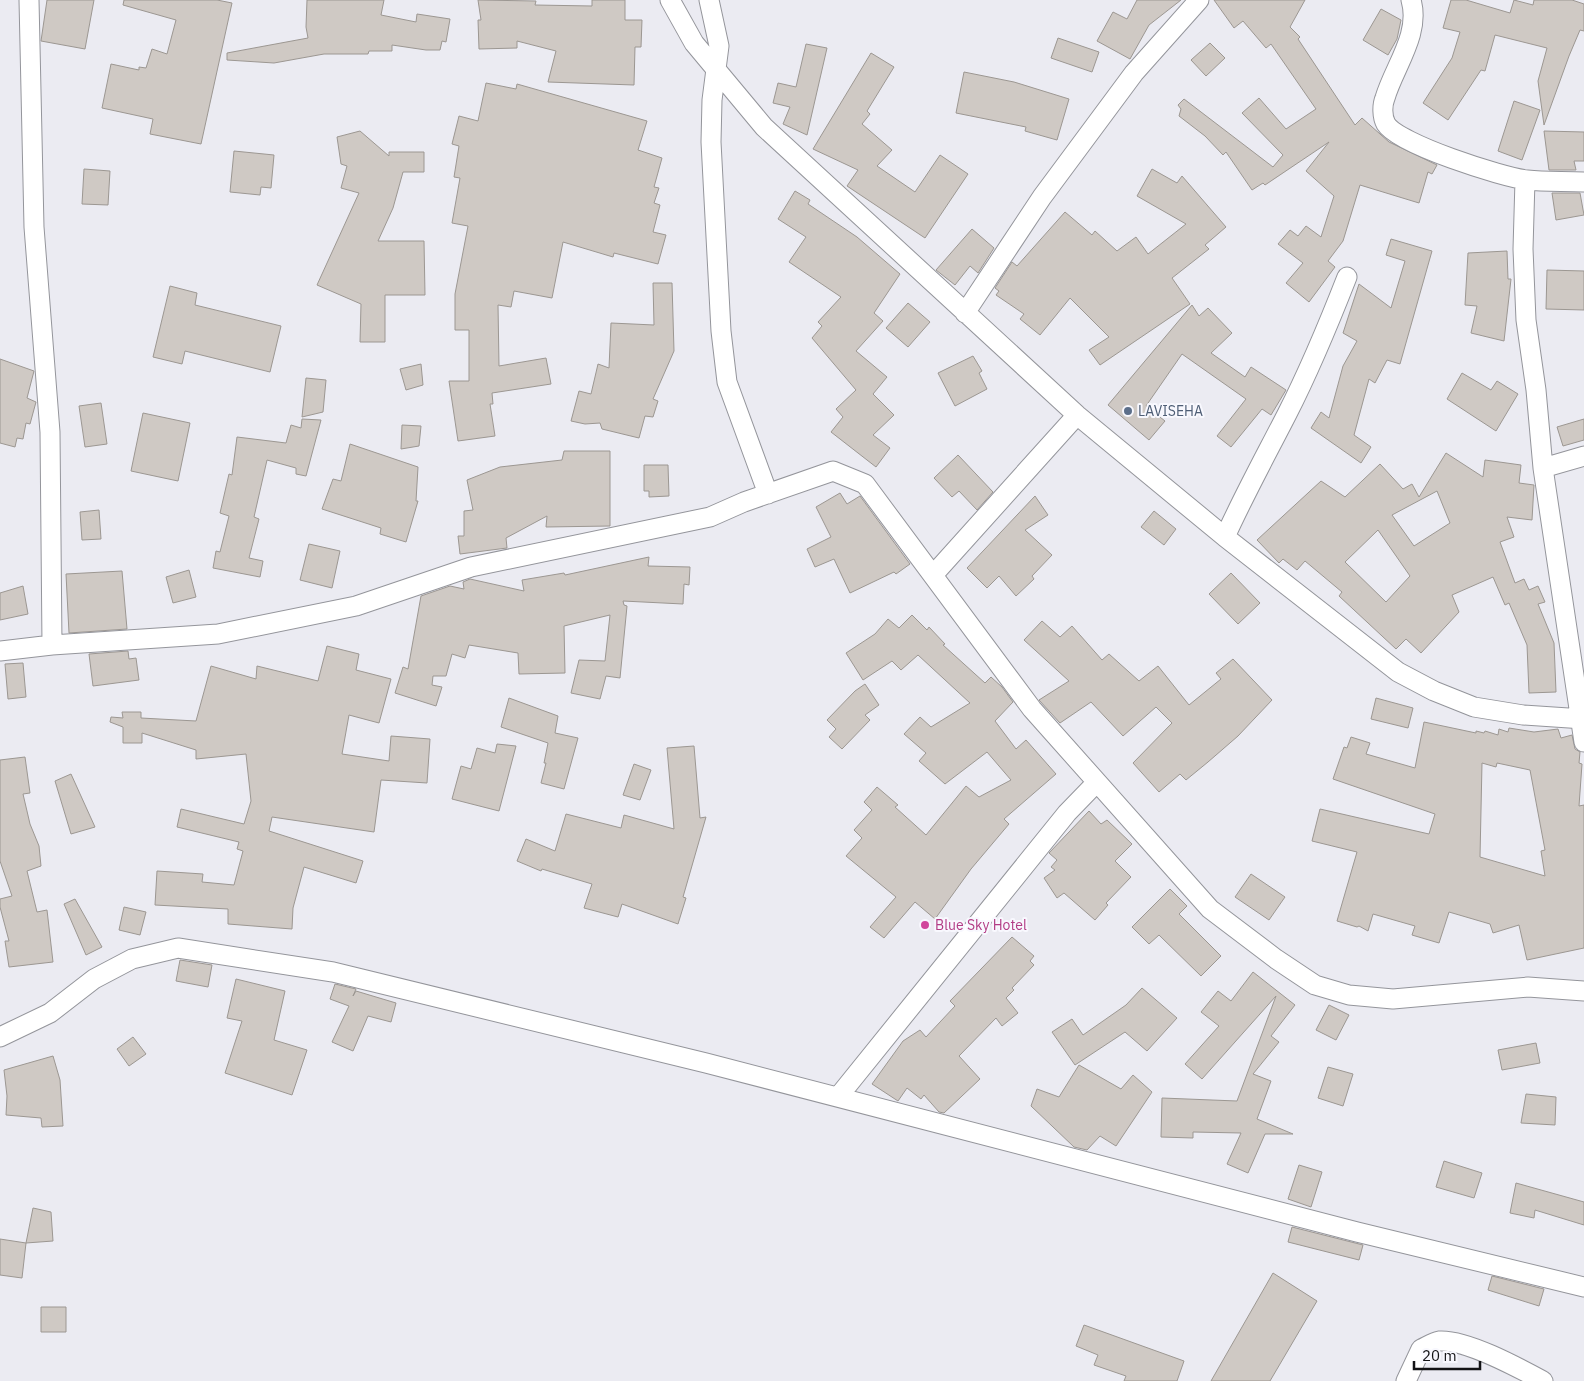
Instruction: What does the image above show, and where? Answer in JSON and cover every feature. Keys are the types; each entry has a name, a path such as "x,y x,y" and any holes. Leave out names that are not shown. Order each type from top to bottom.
{"street":[{"path":"28,0 34,227 50,432 52,645"},
{"path":"670,0 694,43 764,127 1077,415 1225,537 1398,672 1434,691 1474,707 1523,715 1583,719"},
{"path":"709,0 719,46 715,68 711,142 721,331 727,382 768,494"},
{"path":"965,313 1042,197 1134,73 1199,0"},
{"path":"1411,0 1413,15 1405,50 1384,99 1386,125 1413,143 1467,164 1525,180 1584,182"},
{"path":"1525,180 1526,320 1544,468 1583,719 1584,742"},
{"path":"1225,537 1322,340 1347,277"},
{"path":"934,574 1077,415"},
{"path":"1544,468 1584,456"},
{"path":"0,651 52,645 218,634 356,606 471,567 710,518 768,494 833,471 865,484 934,574 1032,709 1156,851 1210,909 1276,959 1315,985 1349,995 1393,999 1528,987 1584,991"},
{"path":"838,1097 1067,813 1097,782"},
{"path":"0,1037 50,1013 94,980 132,959 178,948 333,972 838,1097 1357,1232 1584,1287"},
{"path":"1406,1381 1421,1349 1439,1341 1465,1346 1509,1363 1543,1381"}],"building":[{"path":"47,0 94,0 85,49 41,41"},
{"path":"124,0 217,0 232,3 201,144 150,134 153,119 102,108 111,64 139,70 139,67 146,68 152,49 167,54 176,20 123,5"},
{"path":"307,0 384,0 381,15 416,22 417,14 450,19 446,42 442,41 440,50 392,45 392,51 369,51 368,54 324,54 274,63 227,60 227,53 308,38 306,27"},
{"path":"478,0 536,1 535,5 592,6 592,0 625,0 625,20 642,20 641,47 635,47 634,85 548,82 556,51 517,41 517,48 479,49 478,20 481,20"},
{"path":"1137,0 1181,0 1149,25 1130,59 1097,41 1113,12 1127,19"},
{"path":"1214,0 1305,0 1290,27 1300,37 1298,39 1355,125 1362,118 1389,142 1437,165 1432,174 1428,172 1419,203 1360,185 1343,241 1328,261 1335,267 1309,302 1286,283 1303,263 1278,244 1290,230 1298,236 1306,226 1321,237 1334,196 1306,171 1329,142 1265,185 1263,183 1252,190 1226,152 1223,155 1205,136 1179,116 1181,109 1178,105 1184,99 1273,167 1283,155 1242,113 1259,98 1286,129 1316,109 1271,44 1266,48 1243,21 1234,28"},
{"path":"1451,0 1466,0 1510,13 1514,0 1533,5 1534,0 1572,0 1584,4 1584,31 1580,30 1544,125 1538,81 1547,48 1495,35 1485,71 1481,70 1448,120 1423,103 1452,58 1460,32 1443,28"},
{"path":"1381,9 1401,20 1397,39 1388,55 1363,40"},
{"path":"1058,38 1099,52 1092,72 1051,58"},
{"path":"1210,43 1225,58 1206,76 1191,60"},
{"path":"806,44 827,48 807,135 783,124 790,107 773,103 778,83 796,87"},
{"path":"871,53 894,67 867,111 870,114 862,124 892,150 877,166 915,192 940,155 968,174 925,238 847,186 858,170 813,149"},
{"path":"964,72 1014,82 1069,99 1057,140 1025,131 1026,127 956,113"},
{"path":"486,83 516,89 517,84 647,121 638,150 662,158 654,187 659,188 654,203 660,205 653,232 666,235 658,264 614,253 613,257 563,242 552,298 514,291 511,307 498,305 499,366 546,358 551,384 492,393 493,404 490,404 495,436 458,441 449,381 469,381 469,330 455,330 455,294 468,226 452,223 460,178 454,177 459,146 452,144 459,116 478,121"},
{"path":"1514,101 1540,110 1522,160 1498,151"},
{"path":"360,131 389,156 389,152 424,152 424,172 403,172 393,208 378,241 424,241 425,295 385,295 385,342 360,342 361,304 317,285 359,193 341,188 347,166 341,164 337,137"},
{"path":"1544,131 1584,132 1584,161 1574,161 1576,170 1549,170"},
{"path":"234,151 274,155 271,188 261,187 260,195 230,192"},
{"path":"84,169 110,171 108,205 82,204"},
{"path":"1152,169 1177,183 1182,176 1226,227 1205,245 1209,249 1172,278 1190,304 1100,365 1089,350 1109,337 1070,298 1040,335 1020,319 1024,314 996,295 999,291 995,288 1012,262 1017,266 1065,212 1092,235 1095,231 1117,251 1136,237 1148,254 1186,224 1137,196"},
{"path":"795,191 810,200 808,204 857,237 900,274 874,313 883,321 856,351 887,377 873,394 894,415 873,435 890,448 876,467 831,432 843,417 836,409 856,390 812,338 822,326 818,322 841,297 789,262 806,237 778,219"},
{"path":"1552,193 1580,193 1584,215 1556,220"},
{"path":"972,229 994,248 978,273 970,266 955,285 936,270"},
{"path":"1391,239 1432,251 1400,364 1387,360 1375,383 1369,379 1354,435 1371,447 1361,463 1311,428 1321,412 1329,418 1343,366 1357,341 1343,333 1359,284 1391,308 1405,261 1386,255"},
{"path":"1507,251 1508,279 1511,279 1504,341 1471,333 1477,306 1465,305 1468,253"},
{"path":"1547,270 1584,271 1584,310 1546,309"},
{"path":"653,283 672,283 674,351 653,399 658,401 653,417 645,416 639,438 602,429 600,423 585,424 571,421 579,391 591,394 598,364 609,368 611,323 654,325"},
{"path":"170,286 197,293 195,305 281,326 270,372 185,351 182,364 153,357"},
{"path":"908,303 930,322 908,347 886,328"},
{"path":"1192,305 1199,316 1208,308 1232,333 1211,353 1245,377 1251,367 1286,390 1271,415 1262,409 1231,447 1217,436 1246,399 1182,354 1146,406 1165,421 1149,440 1108,405"},
{"path":"973,356 982,371 979,373 987,389 955,406 938,373"},
{"path":"0,359 34,371 27,398 36,402 30,424 26,423 23,439 17,438 15,447 0,443"},
{"path":"421,364 423,385 406,390 400,369"},
{"path":"1462,373 1491,390 1497,381 1518,394 1496,431 1447,399"},
{"path":"306,378 326,380 323,412 302,417"},
{"path":"101,403 107,444 85,447 79,406"},
{"path":"143,413 190,423 178,481 131,471"},
{"path":"302,419 321,420 306,476 296,474 296,468 267,460 254,517 259,519 249,558 263,561 260,577 213,568 216,551 220,552 229,516 220,513 229,474 232,475 237,437 286,443 291,425 301,428"},
{"path":"1584,419 1584,440 1563,446 1557,427"},
{"path":"402,425 421,426 419,446 401,449"},
{"path":"350,444 418,467 416,501 418,501 406,542 380,534 381,528 322,509 333,479 341,481"},
{"path":"564,451 610,451 610,526 546,527 547,516 506,538 507,548 460,554 458,536 464,536 464,511 473,510 467,480 500,467 562,460"},
{"path":"1446,453 1483,477 1485,460 1521,465 1519,483 1534,485 1532,520 1507,517 1514,537 1500,542 1515,583 1524,579 1529,590 1538,586 1545,602 1538,604 1554,643 1556,692 1529,693 1527,645 1509,603 1505,605 1493,577 1452,595 1459,612 1421,653 1406,639 1396,649 1339,596 1342,592 1305,561 1297,570 1283,559 1279,563 1257,540 1321,481 1345,497 1380,464 1403,489 1412,484 1419,497","holes":["1437,491 1450,523 1414,546 1392,515","1378,530 1410,576 1386,602 1345,562"]},
{"path":"958,455 993,492 977,510 959,491 952,497 934,478"},
{"path":"644,465 668,465 669,496 649,497 649,491 644,491"},
{"path":"840,493 847,504 860,496 910,564 896,574 894,572 850,593 834,559 815,567 807,549 831,537 816,507"},
{"path":"1035,496 1048,515 1025,530 1052,555 1032,576 1034,579 1016,596 999,576 987,588 967,568"},
{"path":"99,510 101,539 82,540 80,512"},
{"path":"1154,511 1176,529 1164,545 1141,527"},
{"path":"309,544 340,551 332,588 300,580"},
{"path":"649,557 648,566 690,567 689,585 684,584 683,604 623,601 624,605 627,606 620,678 606,676 600,699 571,693 579,660 605,661 610,615 564,626 565,673 519,674 518,653 469,645 465,658 452,654 446,676 433,676 432,685 442,687 436,706 395,693 403,667 408,669 421,596 450,586 464,589 463,582 470,579 524,591 522,580 564,573 565,575"},
{"path":"189,570 196,597 173,603 166,577"},
{"path":"122,571 127,629 69,633 66,574"},
{"path":"1231,573 1260,603 1238,624 1209,594"},
{"path":"23,586 28,614 0,620 0,593"},
{"path":"912,615 927,630 929,627 945,644 943,645 985,683 991,677 1002,687 1013,702 995,721 1016,749 1026,740 1056,774 1004,819 1009,824 971,869 935,919 915,902 884,938 870,927 896,897 846,856 862,838 854,830 872,810 864,802 877,787 898,805 895,807 926,835 966,786 979,797 1011,780 987,752 945,784 919,761 926,753 904,734 920,717 931,727 970,703 918,655 901,670 892,661 863,680 846,653 875,634 888,619 899,628"},
{"path":"1042,621 1060,637 1072,626 1102,660 1109,654 1139,681 1158,666 1189,705 1221,679 1216,673 1233,659 1272,700 1238,736 1186,780 1180,774 1159,792 1133,763 1172,723 1156,707 1123,736 1091,702 1060,723 1039,700 1069,681 1024,640"},
{"path":"327,646 359,654 356,670 391,679 379,723 349,715 342,754 389,761 391,736 430,739 427,783 381,780 374,832 272,817 269,831 363,861 356,883 304,867 293,908 292,929 228,924 228,909 155,905 157,871 203,874 202,882 234,885 243,851 237,849 239,842 177,827 181,809 244,824 251,801 246,754 196,759 196,750 142,733 142,743 123,743 123,727 110,722 111,717 123,718 122,712 141,712 141,718 196,721 211,666 256,679 257,666 318,681"},
{"path":"128,651 129,659 136,658 139,680 93,686 89,654"},
{"path":"23,663 26,697 8,699 5,664"},
{"path":"865,684 879,705 865,715 870,720 842,749 829,737 836,729 827,720 855,691"},
{"path":"509,698 558,716 555,733 578,738 564,789 541,783 548,743 501,727"},
{"path":"1376,698 1413,708 1408,728 1371,719"},
{"path":"1424,722 1476,733 1476,731 1484,733 1485,731 1498,735 1499,729 1508,732 1509,728 1534,732 1558,729 1561,738 1572,735 1575,749 1580,752 1579,763 1582,764 1579,806 1584,805 1584,948 1527,960 1519,925 1493,933 1490,924 1449,912 1439,943 1412,935 1415,926 1373,914 1368,931 1359,926 1337,921 1357,852 1312,841 1320,809 1429,834 1435,814 1333,779 1344,747 1347,748 1351,737 1370,743 1366,754 1415,768","holes":["1482,763 1496,767 1497,763 1530,770 1545,850 1541,851 1545,876 1480,857"]},
{"path":"497,744 516,746 499,811 452,799 461,766 471,769 477,748 495,753"},
{"path":"694,746 700,818 706,817 683,897 686,898 678,924 622,904 618,917 584,908 592,884 542,869 541,871 517,861 526,839 555,851 566,814 621,828 624,815 674,829 667,748"},
{"path":"25,757 30,793 23,794 30,824 39,846 41,866 27,871 37,912 47,910 53,962 9,967 5,941 9,941 0,907 0,899 12,896 0,861 0,760"},
{"path":"634,764 651,770 640,800 623,795"},
{"path":"71,774 95,827 71,834 55,781"},
{"path":"1089,811 1101,824 1107,820 1132,844 1115,861 1131,877 1106,903 1108,905 1095,920 1064,893 1057,898 1044,878 1055,870 1051,867 1057,860 1049,853"},
{"path":"1251,874 1285,897 1269,920 1235,897"},
{"path":"1170,889 1187,906 1179,914 1221,956 1201,976 1159,935 1149,944 1132,927"},
{"path":"75,899 102,947 86,955 64,904"},
{"path":"124,907 146,912 140,935 119,930"},
{"path":"1012,937 1034,956 1030,961 1034,965 1012,988 1014,990 1006,998 1018,1013 1002,1026 996,1018 959,1056 980,1079 944,1113 939,1112 924,1095 921,1099 907,1088 898,1101 872,1084 903,1041 920,1030 926,1037 955,1006 950,1001"},
{"path":"180,960 212,965 208,987 176,981"},
{"path":"1253,972 1295,1005 1271,1036 1279,1042 1253,1074 1271,1081 1257,1119 1293,1134 1265,1134 1248,1173 1227,1164 1241,1133 1193,1132 1193,1138 1161,1137 1162,1098 1237,1101 1276,996 1202,1079 1185,1064 1219,1026 1201,1012 1218,991 1231,1001"},
{"path":"236,979 285,991 274,1040 307,1050 292,1095 225,1073 242,1021 227,1018"},
{"path":"335,984 356,989 353,996 356,991 396,1003 391,1022 368,1016 353,1051 332,1042 349,1006 330,999"},
{"path":"1142,988 1177,1018 1147,1051 1125,1032 1075,1065 1052,1032 1072,1019 1083,1035 1126,1005"},
{"path":"1329,1005 1349,1015 1336,1040 1316,1030"},
{"path":"133,1037 146,1054 129,1066 117,1049"},
{"path":"1536,1043 1540,1063 1502,1070 1498,1050"},
{"path":"53,1056 60,1080 63,1126 42,1127 41,1118 6,1115 7,1096 4,1070"},
{"path":"1079,1065 1121,1089 1133,1075 1152,1092 1116,1146 1100,1136 1087,1150 1074,1147 1031,1106 1037,1089 1059,1097"},
{"path":"1328,1067 1353,1074 1343,1106 1318,1098"},
{"path":"1526,1094 1556,1097 1555,1125 1521,1123"},
{"path":"1444,1161 1482,1173 1474,1198 1436,1187"},
{"path":"1299,1165 1322,1172 1311,1207 1288,1199"},
{"path":"1516,1183 1584,1202 1584,1225 1535,1210 1534,1218 1510,1213"},
{"path":"33,1208 51,1212 53,1241 26,1243"},
{"path":"1292,1227 1363,1245 1359,1260 1288,1242"},
{"path":"0,1239 26,1243 22,1278 0,1275"},
{"path":"1273,1273 1317,1301 1270,1381 1211,1381"},
{"path":"1492,1276 1544,1289 1539,1306 1488,1290"},
{"path":"41,1307 66,1307 66,1332 41,1332"},
{"path":"1084,1325 1184,1361 1177,1381 1124,1381 1126,1376 1094,1365 1098,1355 1076,1346"}],"place":[{"name":"LAVISEHA","path":"1128,411"},
{"name":"Blue Sky Hotel","path":"925,925"}]}
